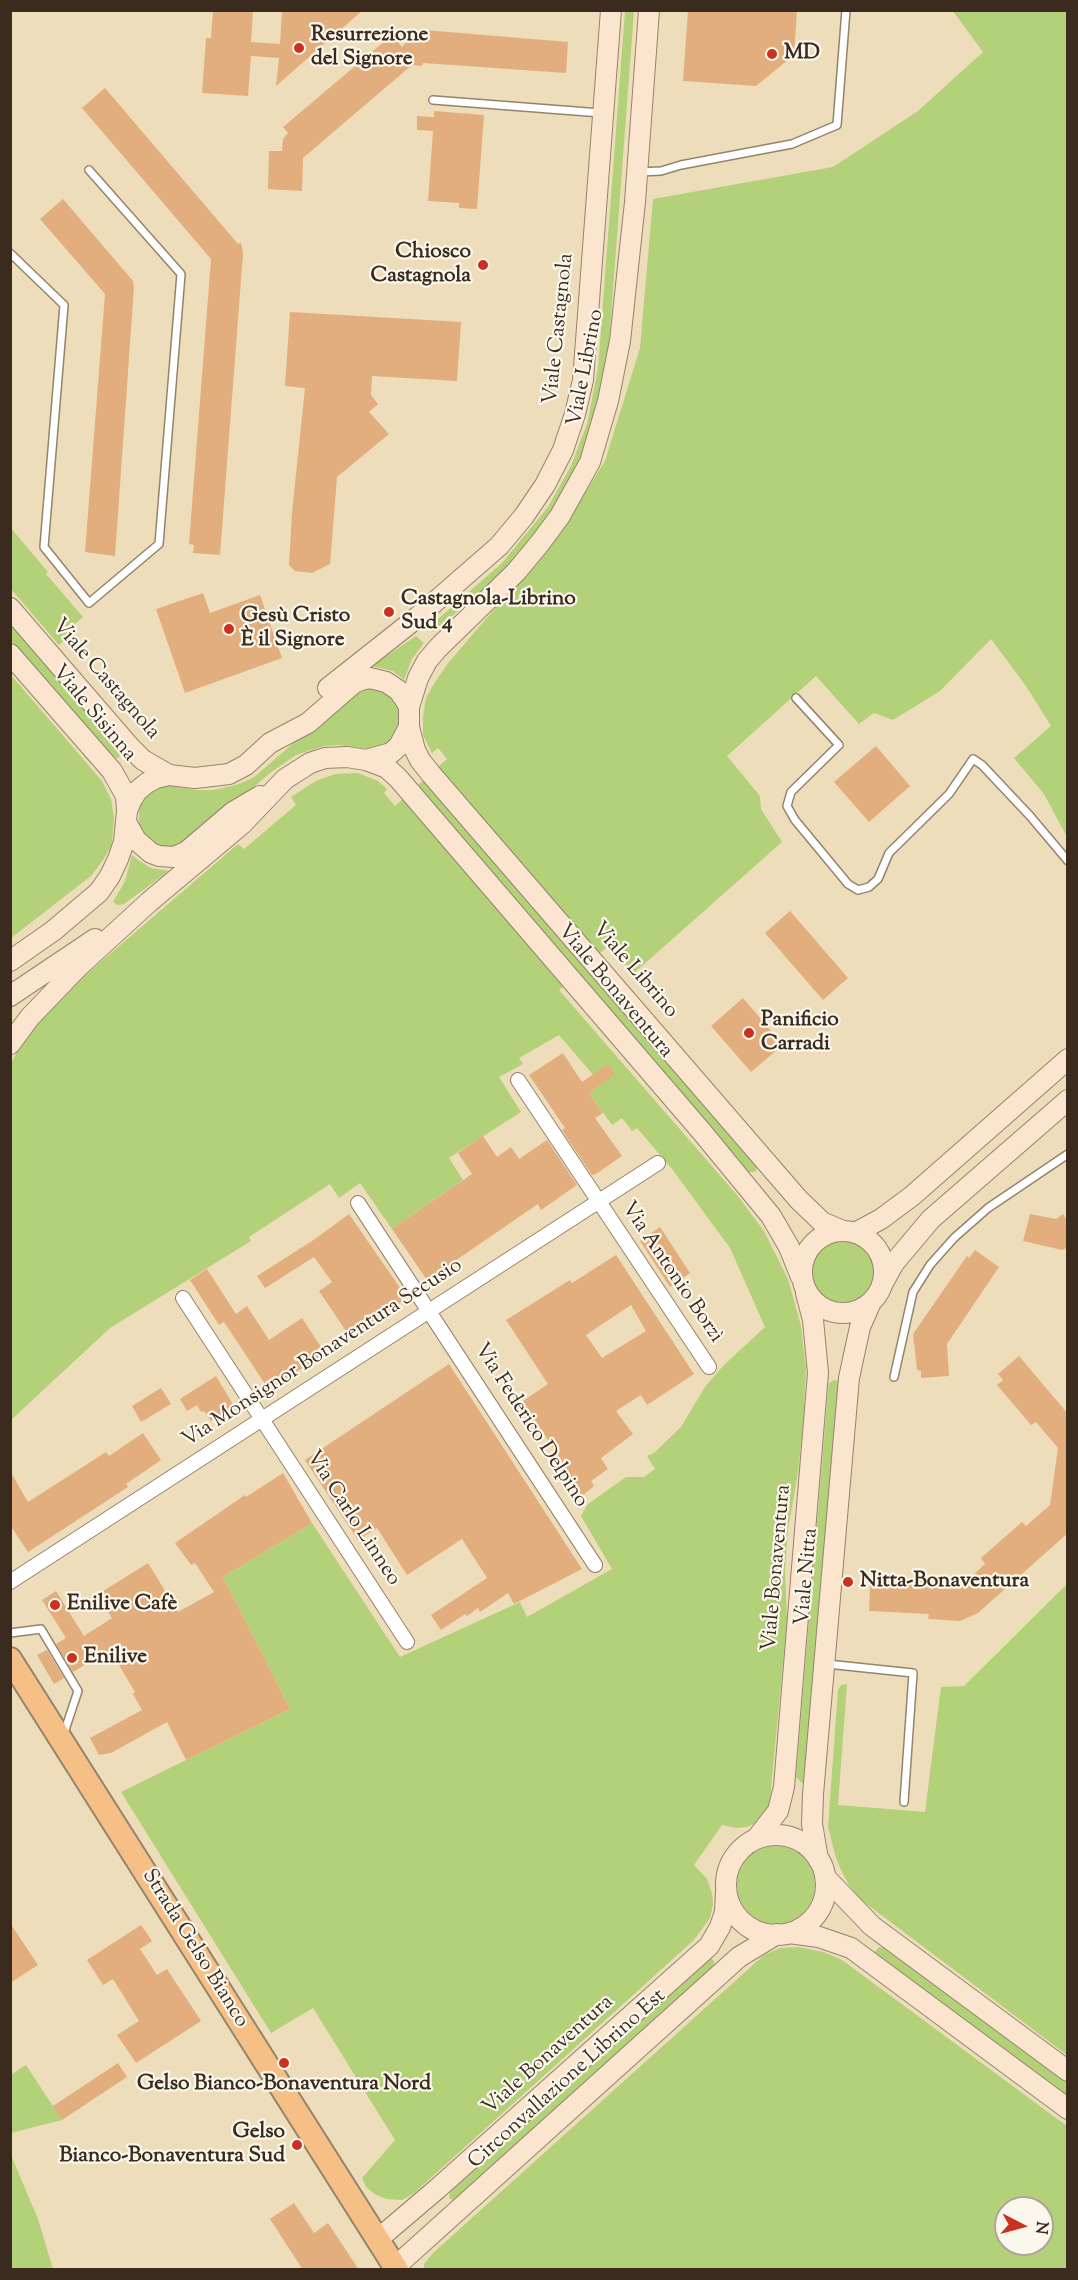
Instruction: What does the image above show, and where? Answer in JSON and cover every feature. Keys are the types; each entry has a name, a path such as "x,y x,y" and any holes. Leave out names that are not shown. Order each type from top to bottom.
{"main road":[{"name":"Viale Castagnola","path":"270,743 350,669 414,620 499,546 524,516 545,485 566,441 583,380 611,10"},
{"name":"Viale Librino","path":"649,10 637,172 620,341 608,401 590,462 560,516 540,543 516,572 427,661 418,678 409,707 409,727 415,750 431,774 799,1200 822,1221 849,1232"},
{"name":"Viale Castagnola","path":"10,608 129,746 143,760 169,775"},
{"name":"Viale Sisinna","path":"10,654 112,771 126,796 127,817 124,842 118,859 99,892 52,931 10,961"},
{"path":"409,707 404,698 391,685 379,679 361,680 354,683 308,723 270,743 246,765 229,774 195,778 169,775 156,778 137,792 127,817 135,840 151,853 159,856 174,856 186,852 233,812 310,763 325,758 347,757 366,760 391,753 404,739 409,727"},
{"name":"Viale Bonaventura","path":"366,760 387,768 410,793 771,1216 789,1247 804,1285 813,1320 818,1373 784,1787 778,1811 756,1839"},
{"path":"10,1044 48,997 149,902 242,824 277,786"},
{"path":"10,996 149,902"},
{"path":"1068,1059 912,1196 881,1220 849,1232 827,1234 810,1246 803,1261 804,1285 817,1305 837,1314 858,1311 871,1302 894,1263 931,1219 1068,1100"},
{"path":"849,1232 869,1241 879,1253 884,1268 883,1283"},
{"name":"Viale Nitta","path":"821,1868 812,1824 813,1794 849,1378 860,1327 871,1302"},
{"name":"Strada Gelso Bianco","path":"10,1659 396,2269"},
{"path":"1068,2071 872,1926 821,1868 810,1849 794,1838 775,1835 756,1839 745,1845 732,1860 726,1879 726,1892 733,1911 741,1921 758,1931 819,1937 851,1948 1068,2109"},
{"path":"783,1934 806,1924 819,1909 825,1890 821,1868"},
{"name":"Viale Bonaventura","path":"377,2240 709,1946 720,1927 725,1912 726,1892"},
{"name":"Circonvallazione Librino Est","path":"396,2269 739,1957 783,1934"},
{"path":"437,2189 455,2214"}],"street":[{"name":"Via Antonio Borzì","path":"518,1080 709,1367"},
{"name":"Via Monsignor Bonaventura Secusio","path":"10,1582 658,1162"},
{"name":"Via Federico Delpino","path":"358,1203 595,1565"},
{"name":"Via Carlo Linneo","path":"183,1298 407,1641"}],"lane":[{"path":"637,172 661,171 681,165 792,144 837,125 846,10"},
{"path":"433,100 604,113"},
{"path":"10,254 64,305 44,547 88,603 159,544 181,274 89,170"},
{"path":"796,698 839,746 791,792 787,806 795,820 848,884 858,890 869,887 878,879 889,853 949,794 973,759 982,765 1030,816 1068,861"},
{"path":"894,1377 913,1292 930,1265 954,1238 988,1208 1068,1154"},
{"path":"10,1633 41,1629 78,1691 62,1739"},
{"path":"824,1664 914,1673 904,1802"}],"green space":[{"path":"625,11 634,11 607,369 585,455 555,512 507,570 433,632 429,627 502,563 548,507 571,466 587,424 598,369"},
{"path":"953,11 1067,11 1067,837 1044,794 1014,758 1051,726 1026,686 991,639 940,691 893,720 874,713 859,724 816,676 727,756 760,796 761,809 782,842 633,974 608,946 586,966 757,1165 756,1171 753,1172 748,1172 578,974 559,990 737,1195 764,1231 788,1279 801,1326 806,1369 803,1426 788,1530 785,1570 787,1620 770,1800 766,1813 758,1822 737,1828 722,1825 694,1865 707,1879 713,1905 710,1918 694,1940 413,2194 402,2200 387,2199 376,2195 366,2187 362,2178 395,2140 313,2008 271,2033 121,1792 290,1709 223,1577 312,1523 400,1657 520,1602 527,1617 612,1569 581,1516 588,1504 626,1477 644,1477 655,1469 647,1456 654,1453 681,1427 705,1387 723,1366 765,1327 730,1248 672,1169 637,1128 632,1131 622,1118 612,1125 589,1093 601,1084 559,1035 519,1058 523,1064 499,1077 521,1112 449,1158 463,1180 392,1229 360,1183 339,1198 330,1184 249,1237 251,1241 110,1328 11,1420 11,1064 17,1051 54,1002 238,844 244,849 296,805 291,797 316,781 335,774 358,773 378,781 387,789 384,793 395,806 447,759 438,748 432,753 423,735 426,698 449,662 563,529 605,461 640,348 653,199 833,167 918,111 983,52"},
{"path":"10,527 83,617 68,630 71,635 59,645 11,589"},
{"path":"10,622 121,751 119,758 109,755 11,640"},
{"path":"416,636 424,643 412,659 404,680 393,671 372,666"},
{"path":"10,674 102,781 111,799 114,818 112,844 91,876 11,938"},
{"path":"374,688 385,691 393,698 399,709 399,728 394,738 387,743 378,748 369,749 337,745 324,746 296,755 270,773 188,844 169,849 153,845 142,833 139,824 139,807 143,799 151,792 160,787 171,786 214,790 253,778 353,692"},
{"path":"132,855 151,868 169,871 124,904 117,905 113,902 125,881"},
{"path":"843,1240 861,1246 869,1254 875,1272 869,1290 861,1298 843,1304 825,1298 817,1290 811,1272 817,1254 825,1246"},
{"path":"834,1380 840,1382 804,1782 802,1783 796,1777 828,1391 829,1383"},
{"path":"1067,1584 1067,2055 860,1899 841,1870 828,1827 838,1690 841,1685 847,1684 838,1805 925,1812 941,1687 964,1686"},
{"path":"776,1846 791,1849 804,1857 812,1870 815,1885 812,1900 804,1913 791,1921 776,1924 761,1921 748,1913 740,1900 737,1885 740,1870 748,1857 761,1849"},
{"path":"798,1947 824,1952 842,1960 1067,2126 1067,2269 424,2269 424,2264 433,2253 764,1955 780,1948"},
{"path":"879,1947 886,1948 1067,2082 1067,2097 876,1956 875,1952"},
{"path":"711,1958 714,1961 714,1967 454,2201 449,2198 450,2192 705,1959"},
{"path":"26,2065 62,2120 11,2133 11,2075"},
{"path":"11,2155 38,2219 53,2269 11,2269"}],"building":[{"path":"213,10 253,10 251,42 280,44 282,10 363,10 276,86 279,58 251,56 248,96 202,93 206,38 211,38"},
{"path":"688,10 797,10 794,55 756,86 683,81"},
{"path":"424,30 568,42 566,73 423,63 422,66 412,65 303,158 302,191 268,189 269,151 282,151 283,139 288,133 283,127 392,35 402,47 415,34 423,35"},
{"path":"105,88 238,244 241,243 243,254 220,555 193,553 194,545 189,544 211,259 82,108"},
{"path":"434,111 484,115 477,209 459,208 459,203 428,201 433,131 417,130 417,116 434,117"},
{"path":"63,199 133,281 134,287 115,556 85,552 105,294 40,219"},
{"path":"290,312 461,322 457,381 372,376 371,395 378,404 369,412 389,434 337,477 330,564 312,573 295,571 289,565 305,388 285,386"},
{"path":"203,593 210,613 260,595 282,658 185,693 156,609"},
{"path":"876,746 910,786 869,822 834,782"},
{"path":"790,911 848,978 823,1000 765,933"},
{"path":"743,998 783,1045 751,1072 711,1026"},
{"path":"563,1053 582,1082 608,1064 615,1074 589,1093 603,1113 595,1118 622,1156 596,1174 592,1175 562,1130 565,1128 529,1075"},
{"path":"483,1136 497,1157 511,1147 519,1159 547,1140 577,1185 541,1210 538,1204 427,1280 392,1229 472,1174 458,1153"},
{"path":"349,1214 407,1298 350,1337 319,1291 332,1282 314,1257 265,1288 257,1276"},
{"path":"1030,1214 1056,1219 1063,1214 1068,1222 1068,1247 1062,1250 1023,1241"},
{"path":"660,1227 690,1273 670,1287 640,1241"},
{"path":"975,1250 999,1267 947,1344 949,1376 921,1378 921,1371 917,1370 913,1334 967,1256 969,1258"},
{"path":"616,1255 694,1374 647,1405 641,1395 616,1411 633,1434 601,1458 608,1469 591,1481 594,1486 582,1496 523,1401 548,1384 506,1320 570,1280 572,1283","holes":["631,1305 646,1331 602,1358 586,1335"]},
{"path":"207,1269 236,1314 247,1306 269,1340 302,1318 325,1353 269,1390 224,1322 219,1325 190,1280"},
{"path":"1019,1356 1068,1414 1068,1533 978,1613 960,1621 928,1619 929,1614 869,1611 870,1585 880,1586 881,1579 926,1581 926,1587 959,1588 985,1564 981,1558 1022,1522 1026,1526 1050,1505 1058,1448 1036,1422 1031,1425 997,1385 1003,1380 998,1374"},
{"path":"449,1364 582,1569 514,1604 508,1593 480,1612 478,1608 467,1616 465,1614 441,1630 431,1615 487,1578 462,1539 407,1575 377,1528 358,1540 305,1460"},
{"path":"216,1376 234,1406 211,1421 197,1405 187,1411 180,1399"},
{"path":"161,1388 171,1404 141,1422 132,1406"},
{"path":"143,1433 161,1460 126,1484 128,1487 28,1552 10,1525 10,1471 28,1502 106,1452 109,1456"},
{"path":"283,1473 312,1523 223,1577 290,1709 186,1760 167,1722 111,1753 99,1755 90,1738 142,1710 133,1694 135,1692 110,1650 73,1672 56,1644 66,1638 42,1600 56,1591 84,1636 112,1618 97,1595 148,1563 178,1612 214,1592 195,1563 191,1565 175,1543 245,1495 246,1497"},
{"path":"47,1650 64,1678 54,1684 37,1655"},
{"path":"10,1923 38,1965 10,1983"},
{"path":"141,1925 152,1941 140,1949 157,1975 167,1969 201,2021 136,2063 117,2035 139,2021 113,1979 103,1985 87,1960"},
{"path":"118,2063 127,2077 62,2120 53,2106"},
{"path":"294,2203 314,2233 328,2223 359,2270 303,2270 270,2219"}],"place":[{"name":"Resurrezione del Signore","path":"299,48"},
{"name":"MD","path":"772,54"},
{"name":"Chiosco Castagnola","path":"483,265"},
{"name":"Castagnola-Librino Sud 4","path":"389,612"},
{"name":"Gesù Cristo È il Signore","path":"229,629"},
{"name":"Panificio Carradi","path":"749,1033"},
{"name":"Nitta-Bonaventura","path":"848,1582"},
{"name":"Enilive Cafè","path":"55,1605"},
{"name":"Enilive","path":"72,1658"},
{"name":"Gelso Bianco-Bonaventura Nord","path":"284,2063"},
{"name":"Gelso Bianco-Bonaventura Sud","path":"297,2145"}]}
